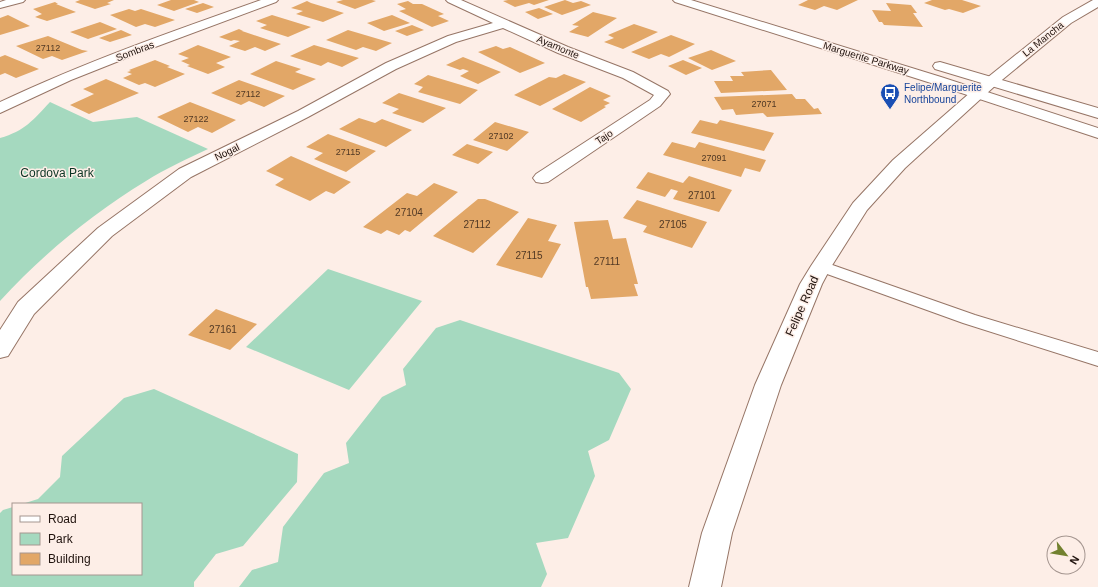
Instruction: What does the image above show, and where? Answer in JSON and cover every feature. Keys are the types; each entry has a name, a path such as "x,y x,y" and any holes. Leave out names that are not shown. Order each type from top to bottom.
{"street":[{"path":"0,5 19,0"},
{"name":"Sombras","path":"0,108 50,83 272,0"},
{"name":"Ayamonte","path":"452,0 563,50 628,75 664,94"},
{"name":"Marguerite Parkway","path":"679,0 936,80 1098,133"},
{"name":"La Mancha","path":"992,82 1067,20 1098,2"},
{"name":"Nogal","path":"0,349 26,308 105,232 185,173 304,114 391,66 452,39 503,24"},
{"path":"929,63 1098,113"},
{"name":"Felipe Road","path":"705,587 717,534 768,386 811,284 821,266 860,207 899,164 992,82"},
{"name":"Tajo","path":"542,178 655,103 664,94"}],"lane":[{"path":"821,266 969,319 1098,359"}],"green space":[{"name":"Cordova Park","path":"50,102 93,122 137,117 208,149 153,177 106,207 51,251 0,301 0,138 16,132 28,124"},
{"path":"328,269 422,301 349,390 246,347"},
{"path":"460,320 619,373 631,389 609,440 588,451 595,476 568,538 536,543 547,574 541,587 239,587 252,570 278,562 283,527 324,473 349,463 346,443 382,397 406,385 403,369 436,328"},
{"path":"154,389 298,454 297,482 243,546 216,554 194,582 194,587 0,587 0,513 3,510 12,507 12,575 142,575 142,503 25,503 38,499 60,477 62,456 124,398"}],"building":[{"path":"80,0 114,0 107,3 111,4 95,9 75,2"},
{"path":"171,0 194,0 199,2 174,11 157,5"},
{"path":"343,0 376,1 355,9 336,2"},
{"path":"549,0 534,5 529,3 515,7 503,1"},
{"path":"565,0 573,3 581,1 591,5 562,15 544,7"},
{"path":"808,0 858,0 837,10 824,6 815,10 798,5"},
{"path":"932,0 962,0 981,6 963,13 949,9 945,10 924,3"},
{"path":"307,1 344,13 323,22 296,14 303,11 291,8"},
{"path":"408,1 413,4 422,4 444,14 438,16 449,21 432,27 399,11 406,9 397,4"},
{"path":"55,2 58,4 56,4 76,12 47,21 35,17 42,14 33,9"},
{"path":"203,3 214,7 197,13 185,9"},
{"path":"886,3 911,5 917,13 913,13 923,27 884,25 882,22 879,22 872,10 891,11"},
{"path":"539,8 553,14 538,19 525,12"},
{"path":"129,9 135,11 141,9 175,20 155,27 145,24 136,27 110,15"},
{"path":"593,12 617,18 588,37 569,32 579,26 572,25"},
{"path":"8,15 30,26 0,35 0,18"},
{"path":"272,15 311,27 288,37 260,28 267,25 256,21"},
{"path":"392,15 410,23 384,31 367,23"},
{"path":"100,22 117,29 88,39 70,32"},
{"path":"634,24 658,32 623,49 604,42 614,38 608,35"},
{"path":"412,25 424,30 407,36 395,31"},
{"path":"239,29 281,44 265,51 255,47 245,51 229,46 240,41 231,41 219,37"},
{"path":"121,30 132,35 110,42 99,38"},
{"path":"348,30 392,43 376,51 363,47 356,50 326,40"},
{"path":"671,35 695,44 669,57 661,54 649,59 631,52"},
{"path":"48,36 88,51 62,60 52,56 43,59 16,46"},
{"path":"198,45 231,57 216,63 225,67 208,74 187,66 190,65 181,61 189,58 178,54"},
{"path":"314,45 359,58 342,67 328,62 321,66 290,56"},
{"path":"496,46 503,49 510,47 545,63 520,73 478,52"},
{"path":"711,50 736,61 712,70 688,58"},
{"path":"5,55 39,69 16,78 5,73 0,75 0,57"},
{"path":"463,57 501,72 478,84 460,76 469,71 463,69 460,70 446,65"},
{"path":"155,60 170,66 167,67 185,74 155,87 145,83 139,85 123,78 132,74 127,72 131,71 129,70"},
{"path":"683,60 702,68 686,75 668,66"},
{"path":"276,61 301,69 295,72 316,79 293,90 250,74"},
{"path":"771,70 787,90 721,93 714,81 733,81 730,76 744,76 741,72"},
{"path":"564,74 586,82 540,106 514,95 549,77 556,78"},
{"path":"428,75 478,90 460,104 418,92 423,87 414,84"},
{"path":"106,79 139,93 89,114 70,105 94,94 83,89"},
{"path":"239,80 285,96 264,107 249,101 241,105 211,93"},
{"path":"590,87 611,96 603,100 610,103 581,122 552,109"},
{"path":"399,93 446,108 423,123 392,113 399,109 382,103"},
{"path":"792,94 796,99 805,99 814,109 818,108 822,114 767,117 763,113 736,115 733,109 722,110 714,97"},
{"path":"190,102 236,120 212,133 198,127 188,132 157,117"},
{"path":"359,118 375,123 382,119 412,130 386,147 339,129"},
{"path":"700,120 717,124 720,120 774,133 764,151 691,133"},
{"path":"495,122 529,132 507,151 473,140"},
{"path":"328,134 376,151 346,172 314,159 323,153 306,147"},
{"path":"672,142 695,148 699,142 766,160 760,172 745,168 741,177 663,155"},
{"path":"467,144 493,152 478,164 452,155"},
{"path":"291,156 351,182 334,194 326,191 310,201 275,185 284,179 266,171"},
{"path":"648,172 683,183 689,176 732,190 719,212 673,199 678,191 671,189 665,197 636,188"},
{"path":"434,183 458,192 410,232 405,230 399,235 387,230 381,234 363,227 407,193 417,196"},
{"path":"478,199 485,199 519,212 473,253 433,236"},
{"path":"637,200 707,222 692,248 643,232 647,226 623,218"},
{"path":"528,218 557,225 548,241 561,244 542,278 496,265"},
{"path":"608,220 613,239 626,238 638,284 634,284 638,296 591,299 588,287 586,287 574,222"},
{"path":"216,309 257,324 230,350 188,335"}],"place":[{"name":"Felipe/Marguerite Northbound","path":"890,110"}]}
